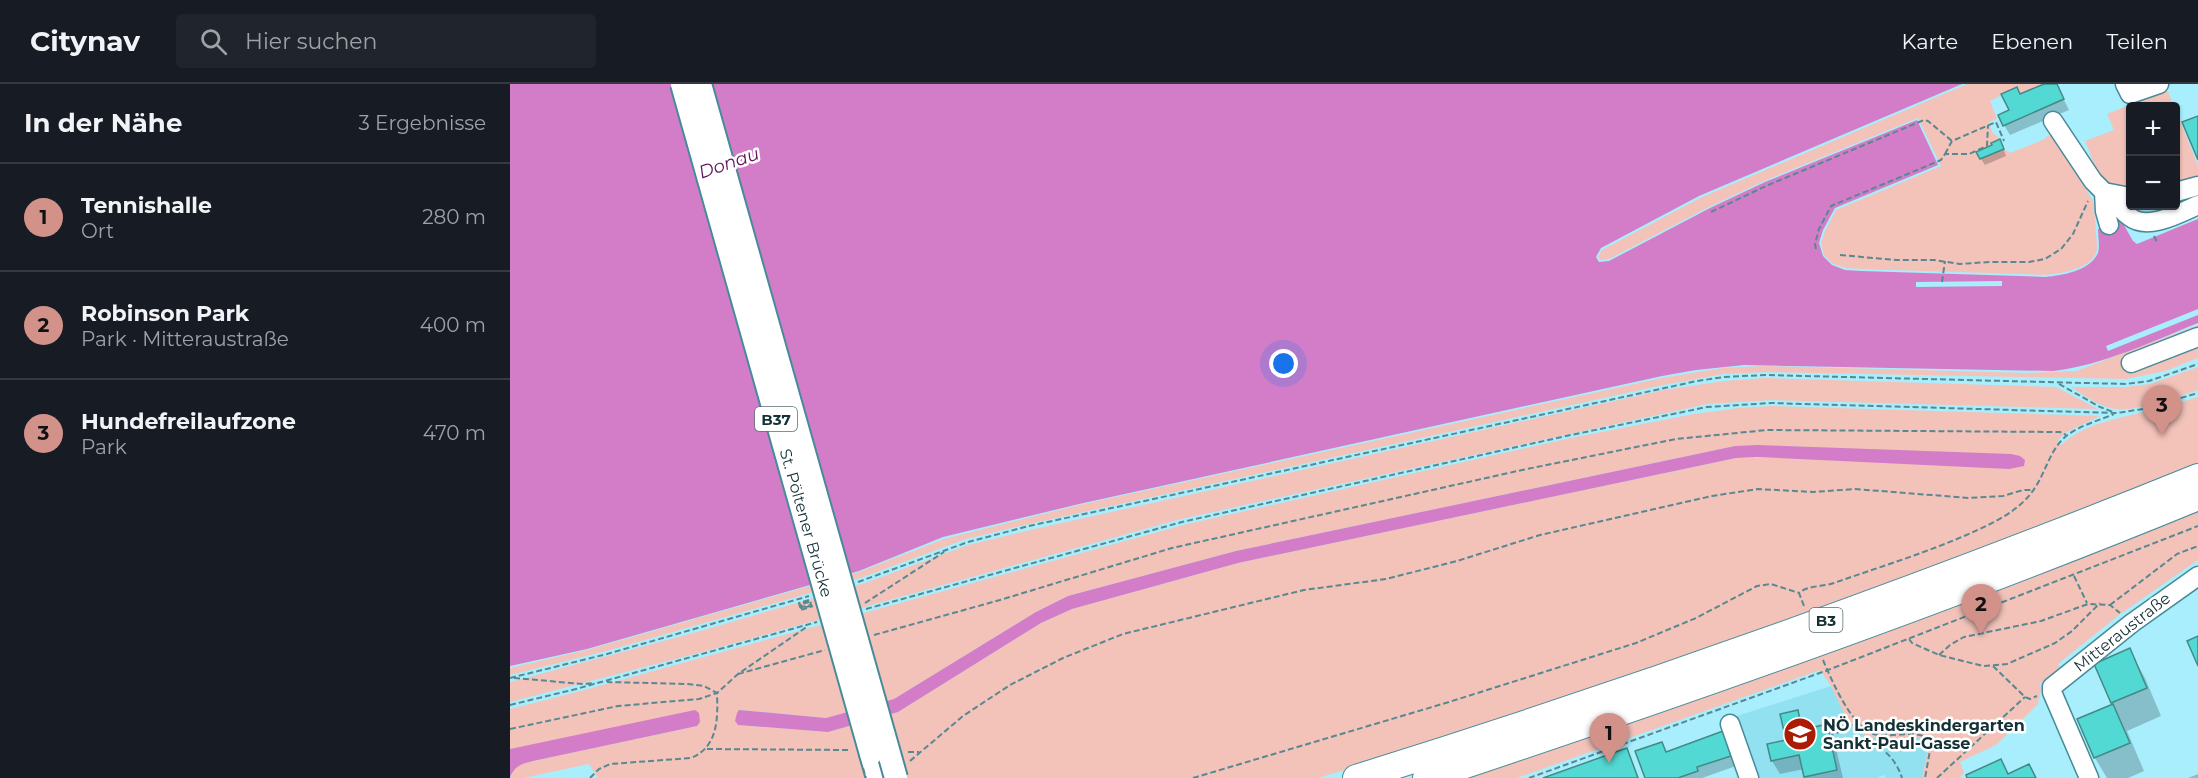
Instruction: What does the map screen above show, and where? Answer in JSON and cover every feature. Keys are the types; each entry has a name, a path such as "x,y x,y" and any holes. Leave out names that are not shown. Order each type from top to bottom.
{"highway":[{"name":"B3","path":"1356,778 1558,714 1790,633 2016,549 2198,477"},
{"name":"B3","path":"1426,778 1805,647 2073,547 2198,497"}],"main road":[{"name":"St. Pöltener Brücke","path":"682,84 882,751"},
{"name":"St. Pöltener Brücke","path":"700,84 882,751"},
{"name":"B37","path":"882,751 901,772"},
{"name":"B37","path":"878,778 882,751"}],"street":[{"path":"2125,84 2130,94 2159,84"},
{"path":"2052,121 2099,186 2131,218 2141,222 2160,219 2198,205"},
{"path":"2099,186 2126,196"},
{"path":"2099,186 2109,225"},
{"path":"2180,191 2198,186"},
{"path":"2131,363 2198,337"},
{"name":"Mitteraustraße","path":"2052,692 2052,687 2132,623 2198,576"},
{"path":"2052,692 2089,778"},
{"path":"1730,724 1749,778"}],"path":[{"path":"1711,212 1766,186 1924,120 1952,141"},
{"path":"1816,249 1815,243 1819,229 1831,206 1941,160 1952,141 1988,125 1996,122 2004,141"},
{"path":"1945,154 1969,154 1988,146 1988,125"},
{"path":"1840,255 1970,264 2029,262 2045,259 2061,249 2073,234 2099,186"},
{"path":"2154,234 2157,244"},
{"path":"1942,282 1945,261"},
{"path":"853,583 968,542 1052,521 1664,387 1715,378 1765,375 2126,384 2149,381 2198,364"},
{"path":"2057,383 2100,407 2116,413"},
{"path":"946,550 859,609 1182,522 1301,494 1707,407 1803,403 2116,413 2143,409 2198,393"},
{"path":"1800,593 1804,588 1825,586 1913,556 2009,514 2021,505 2033,490 2057,445 2066,435 2116,413"},
{"path":"867,637 1172,548 1545,465 1676,439 1720,434 1816,430 2060,432 2066,435"},
{"path":"901,772 919,752 963,716 1010,685 1063,658 1123,634 1293,593 1386,579 1457,561 1540,535 1712,496 1758,489 1813,492 1874,489 1969,498 2003,496 2023,490 2033,490"},
{"path":"1529,778 1828,670 2198,526"},
{"path":"2110,605 2177,554 2198,546"},
{"path":"2074,576 2088,604"},
{"path":"1193,778 1449,702 1636,643 1696,618 1757,586 1771,584 1800,593"},
{"path":"1800,593 1805,608"},
{"path":"510,678 607,654 810,596 813,606 801,610 799,603 810,599 812,605 801,609 800,604 810,600 811,605 802,608 801,604 809,602"},
{"path":"1909,639 1912,643 1939,655 1993,666 2019,660 2055,643 2072,631 2100,603"},
{"path":"1939,655 1964,637 2041,621 2088,604 2110,605 2132,623"},
{"path":"510,705 821,621"},
{"path":"510,729 618,706 699,699 717,693 738,674 812,624"},
{"path":"738,674 834,647"},
{"path":"1821,654 1858,723 1869,732 1876,735 1920,734 1926,736 1931,745 1925,778"},
{"path":"1993,666 2025,697 2030,699 2052,692"},
{"path":"510,678 583,684 602,682 688,684 704,686 717,693"},
{"path":"707,749 714,736 717,721 717,693"},
{"path":"1937,778 2025,697"},
{"path":"1858,723 1832,735 1834,741 1856,739 1873,743 1889,755 1902,778"},
{"path":"590,778 599,769 610,764 691,758 707,749 919,752"}],"shaded area":[{"path":"1967,84 2044,84 2020,94 2017,87 1990,101 1997,119 1989,122 1992,132 2000,139 1977,153 1980,159 2004,149 2010,153 2045,139 2047,136 2054,136 2093,201 2097,248 2092,259 2081,267 2046,275 1861,269 1833,264 1824,255 1821,243 1836,210 1941,166 1918,118 1764,181 1609,259 1600,260 1598,257 1602,250 1700,198"},
{"path":"2167,90 2172,102 2137,102"},
{"path":"2126,106 2126,192 2111,188 2100,176 2085,141 2114,130 2107,114"},
{"path":"2180,120 2198,166 2198,181 2180,187"},
{"path":"2198,325 2198,358 2165,371 2126,379 1765,372 1723,374 1663,385 966,539 863,577 810,593 606,651 510,675 510,668 587,650 859,572 944,539 1079,505 1662,378 1723,368 1765,366 2027,373 2076,371"},
{"path":"2198,367 2198,390 2136,408 2117,409 2105,406 2071,387 2126,387 2150,384"},
{"path":"1765,378 2056,387 2098,409 1771,400 1707,404 1181,519 706,651 510,702 510,682 697,632 865,583 968,545 1664,390 1724,381"},
{"path":"2198,397 2198,467 1919,575 1445,740 1318,778 598,778 589,764 523,778 511,778 513,770 525,763 697,726 510,749 510,709 1183,525 1566,439 1694,414 1739,408 1771,406 2100,416 2065,433 2058,440 2060,446 2069,438 2101,423","holes":["1735,446 2020,456 1736,458 1238,563 1072,609 1041,623 898,712 828,732 738,725 735,721 740,710 826,718 894,699 1036,612 1068,596 1236,551"]},
{"path":"2198,507 2198,560 2119,615 2058,664 2060,667 2040,684 2038,704 1996,745 1960,762 1964,773 1959,778 1922,778 1929,745 1924,738 1868,738 1847,719 1831,686 1820,670 1517,778 1465,778"},
{"name":"NÖ Landeskindergarten Sankt-Paul-Gasse","path":"1831,686 1847,719 1868,738 1920,737 1928,741 1922,778 1886,778 1884,775 1876,778 1753,778 1731,718"}],"water":[{"name":"Donau","path":"510,84 1962,84 1699,196 1601,248 1596,257 1599,262 1609,261 1765,182 1917,120 1938,165 1835,208 1819,243 1823,256 1832,265 1845,270 1861,271 2046,277 2075,271 2089,264 2098,253 2098,229 2121,220 2137,244 2198,219 2198,323 2090,364 2053,371 1744,365 1662,376 1079,504 943,537 859,571 587,649 510,666"},
{"path":"1735,446 2011,454 2025,460 2024,466 2009,469 1757,457 1736,458 1238,563 1072,609 1041,623 898,712 828,732 738,725 735,721 739,710 826,718 894,699 1036,612 1068,596 1236,551"},
{"path":"695,710 699,713 700,722 697,726 529,762 516,768 510,778 510,749"}],"pier":[{"path":"2002,281 2002,286 1916,287 1916,282"},
{"path":"2198,309 2198,315 2108,351 2106,346"}],"building":[{"path":"2044,84 2057,84 2064,99 2003,126 1998,115 2009,110 2001,94 2017,87 2020,94"},
{"path":"2198,116 2198,160 2182,122"},
{"path":"2000,139 2004,149 1980,159 1976,152"},
{"path":"2198,636 2198,666 2187,641"},
{"path":"2130,648 2147,688 2111,703 2094,664"},
{"path":"2113,704 2130,743 2094,758 2077,719"},
{"path":"1798,710 1802,730 1827,724 1837,770 1804,777 1799,755 1771,761 1767,744 1786,740 1780,714"},
{"path":"1723,731 1731,756 1697,767 1698,771 1678,778 1645,778 1635,751 1662,742 1666,752"},
{"path":"1627,748 1638,778 1543,778"},
{"path":"2001,759 2008,774 2029,764 2036,778 1967,778 1966,775"}],"place":[{"name":"Hundefreilaufzone","path":"2162,435"},
{"name":"Robinson Park","path":"1981,634"},
{"name":"NÖ Landeskindergarten Sankt-Paul-Gasse","path":"1800,734"},
{"name":"Tennishalle","path":"1609,763"}]}
